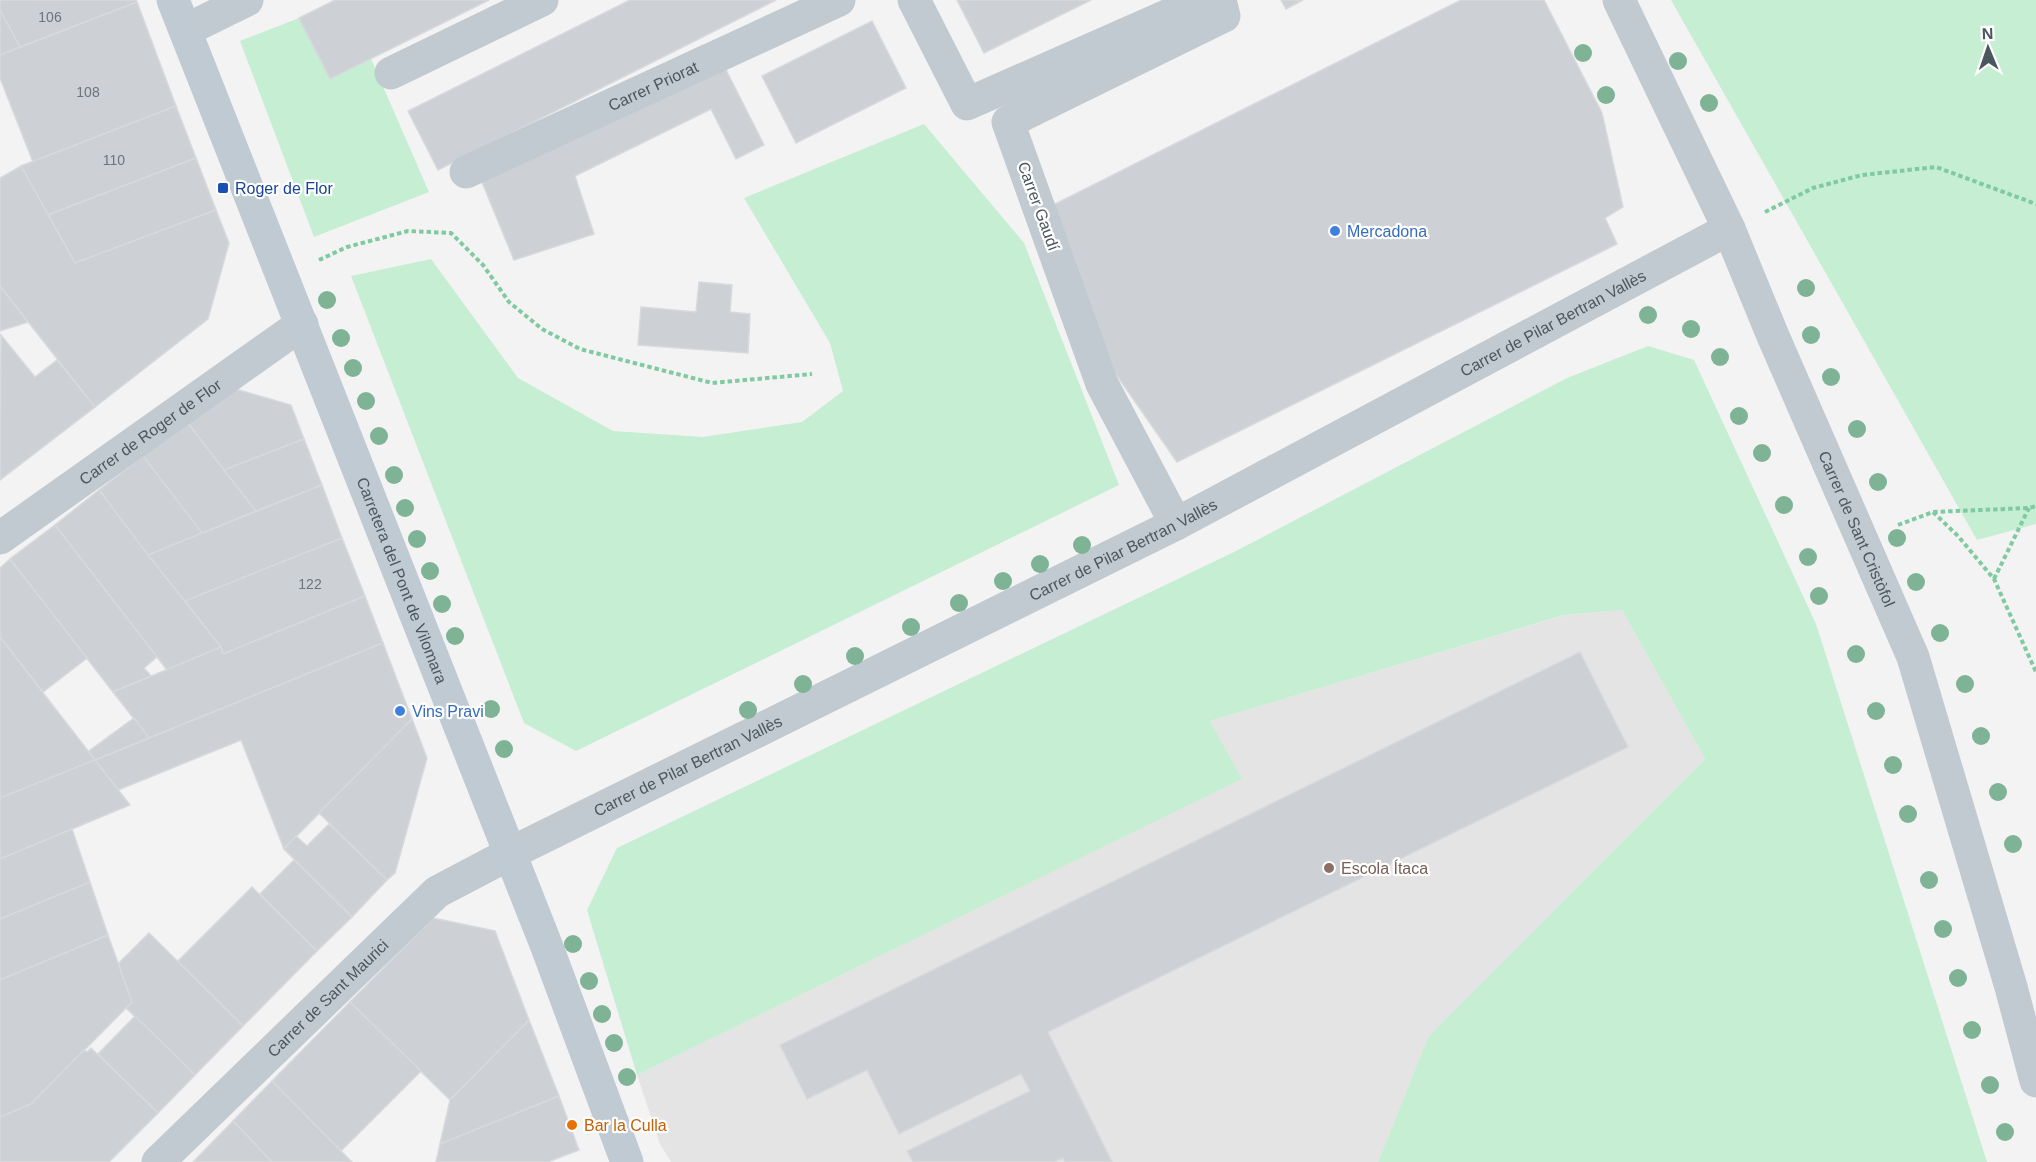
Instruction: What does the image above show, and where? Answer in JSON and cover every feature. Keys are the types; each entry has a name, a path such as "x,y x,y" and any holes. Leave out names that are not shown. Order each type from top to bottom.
{"street":[{"name":"Carretera del Pont de Vilomara","path":"173,0 547,947 627,1162"},
{"path":"186,30 247,0"},
{"path":"391,73 542,0"},
{"name":"Carrer Priorat","path":"465,172 839,0"},
{"path":"914,0 967,104 1203,0"},
{"name":"Carrer Gaudí","path":"1176,524 1102,384 1008,122 1224,16 1220,0"},
{"name":"Carrer de Sant Cristòfol","path":"1619,0 1729,229 1773,336 1913,657 2011,987 2036,1081"},
{"name":"Carrer de Pilar Bertran Vallès","path":"509,854 1176,524 1729,229"},
{"name":"Carrer de Roger de Flor","path":"0,538 302,324"},
{"name":"Carrer de Sant Maurici","path":"158,1162 437,892 509,854"}],"path":[{"path":"1729,229 1813,188 1862,175 1936,168 2036,204"},
{"path":"283,278 347,247 408,231 451,233 483,265 509,302 542,328 580,349 712,383 812,374"},
{"path":"2036,506 1933,513 1958,536 1994,579 2036,672"},
{"path":"1994,579 2029,508"}],"shaded area":[{"name":"Escola Ítaca","path":"1622,610 1705,759 1428,1037 1378,1162 671,1162 660,1144 637,1075 1241,779 1210,721 1565,615"}],"green space":[{"path":"1671,0 2036,0 2036,524 1977,540"},
{"path":"299,18 330,79 371,59 429,192 314,237 240,41"},
{"path":"924,124 1024,243 1119,485 576,751 524,723 351,276 431,259 518,378 613,431 703,437 802,422 843,391 830,343 744,198"},
{"path":"1648,346 1694,360 1816,624 1987,1162 1378,1162 1428,1037 1705,759 1622,610 1564,615 1210,721 1242,779 637,1075 587,910 617,848 1234,552 1567,378"}],"building":[{"path":"0,0 136,0 137,2 20,47 0,10"},
{"path":"335,0 489,0 330,79 299,18"},
{"path":"630,0 776,0 438,170 408,111"},
{"path":"957,0 1091,0 984,53"},
{"path":"1281,0 1303,0 1286,9"},
{"name":"Mercadona","path":"1461,0 1544,0 1602,113 1623,207 1605,218 1617,244 1177,462 1115,373 1051,206"},
{"path":"137,2 176,106 33,162 0,78 0,55"},
{"path":"0,10 20,47 0,55"},
{"path":"872,21 906,88 796,143 762,76"},
{"path":"722,62 764,145 736,159 711,109 575,176 594,234 514,260 482,182"},
{"path":"176,106 196,158 48,215 21,166"},
{"path":"196,158 216,210 75,263 48,215"},
{"path":"21,166 75,263 216,210 229,243 208,319 95,407 0,286 0,178"},
{"path":"699,282 732,285 730,312 750,314 748,353 638,345 641,307 696,312"},
{"path":"0,286 28,322 0,331"},
{"path":"1,335 35,377 57,360 95,407 0,480"},
{"path":"232,388 291,405 304,439 224,470 187,422"},
{"path":"187,422 256,511 202,533 143,456"},
{"path":"304,439 322,485 256,511 224,470"},
{"path":"143,456 202,533 148,555 99,490"},
{"path":"322,485 342,538 185,601 148,555"},
{"path":"99,490 221,647 167,670 55,525"},
{"path":"55,525 157,657 144,668 151,676 113,692 10,559"},
{"path":"342,538 365,596 223,654 221,647 185,601"},
{"path":"10,559 87,658 43,692 0,637 0,568"},
{"path":"365,596 383,643 149,738 113,692 221,647 223,654"},
{"path":"0,637 95,760 0,798"},
{"path":"383,643 412,719 284,849 241,740 118,790 95,760"},
{"path":"1580,652 1628,747 1048,1032 1112,1162 1065,1162 1063,1158 1054,1162 913,1162 907,1151 1030,1091 1021,1074 899,1134 867,1070 807,1099 780,1045"},
{"path":"134,718 149,738 95,760 89,751"},
{"path":"412,719 427,758 395,873 387,880 319,813"},
{"path":"95,760 130,805 0,859 0,798"},
{"path":"329,824 387,880 352,917 284,849 296,836 307,846"},
{"path":"72,829 90,882 0,919 0,859"},
{"path":"294,860 352,917 317,951 260,894"},
{"path":"90,882 108,935 0,980 0,919"},
{"path":"252,887 317,951 243,1026 178,961"},
{"path":"433,918 495,931 529,1020 450,1100 350,1002"},
{"path":"149,933 243,1026 195,1075 126,1008 132,1002 118,964"},
{"path":"108,935 132,1002 31,1104 0,1117 0,980"},
{"path":"350,1002 421,1071 341,1151 272,1081"},
{"path":"135,1016 195,1075 158,1113 98,1054"},
{"path":"529,1020 559,1096 440,1144 450,1100"},
{"path":"91,1048 158,1113 109,1162 0,1162 0,1117 31,1104 84,1050 87,1052"},
{"path":"272,1081 352,1162 272,1162 233,1121"},
{"path":"559,1096 579,1150 548,1162 436,1162 440,1144"},
{"path":"233,1121 272,1162 193,1162"}],"place":[{"name":"Roger de Flor","path":"223,188"},
{"name":"Mercadona","path":"1335,231"},
{"name":"Vins Pravi","path":"400,711"},
{"name":"Escola Ítaca","path":"1329,868"},
{"name":"Bar la Culla","path":"572,1125"}]}
